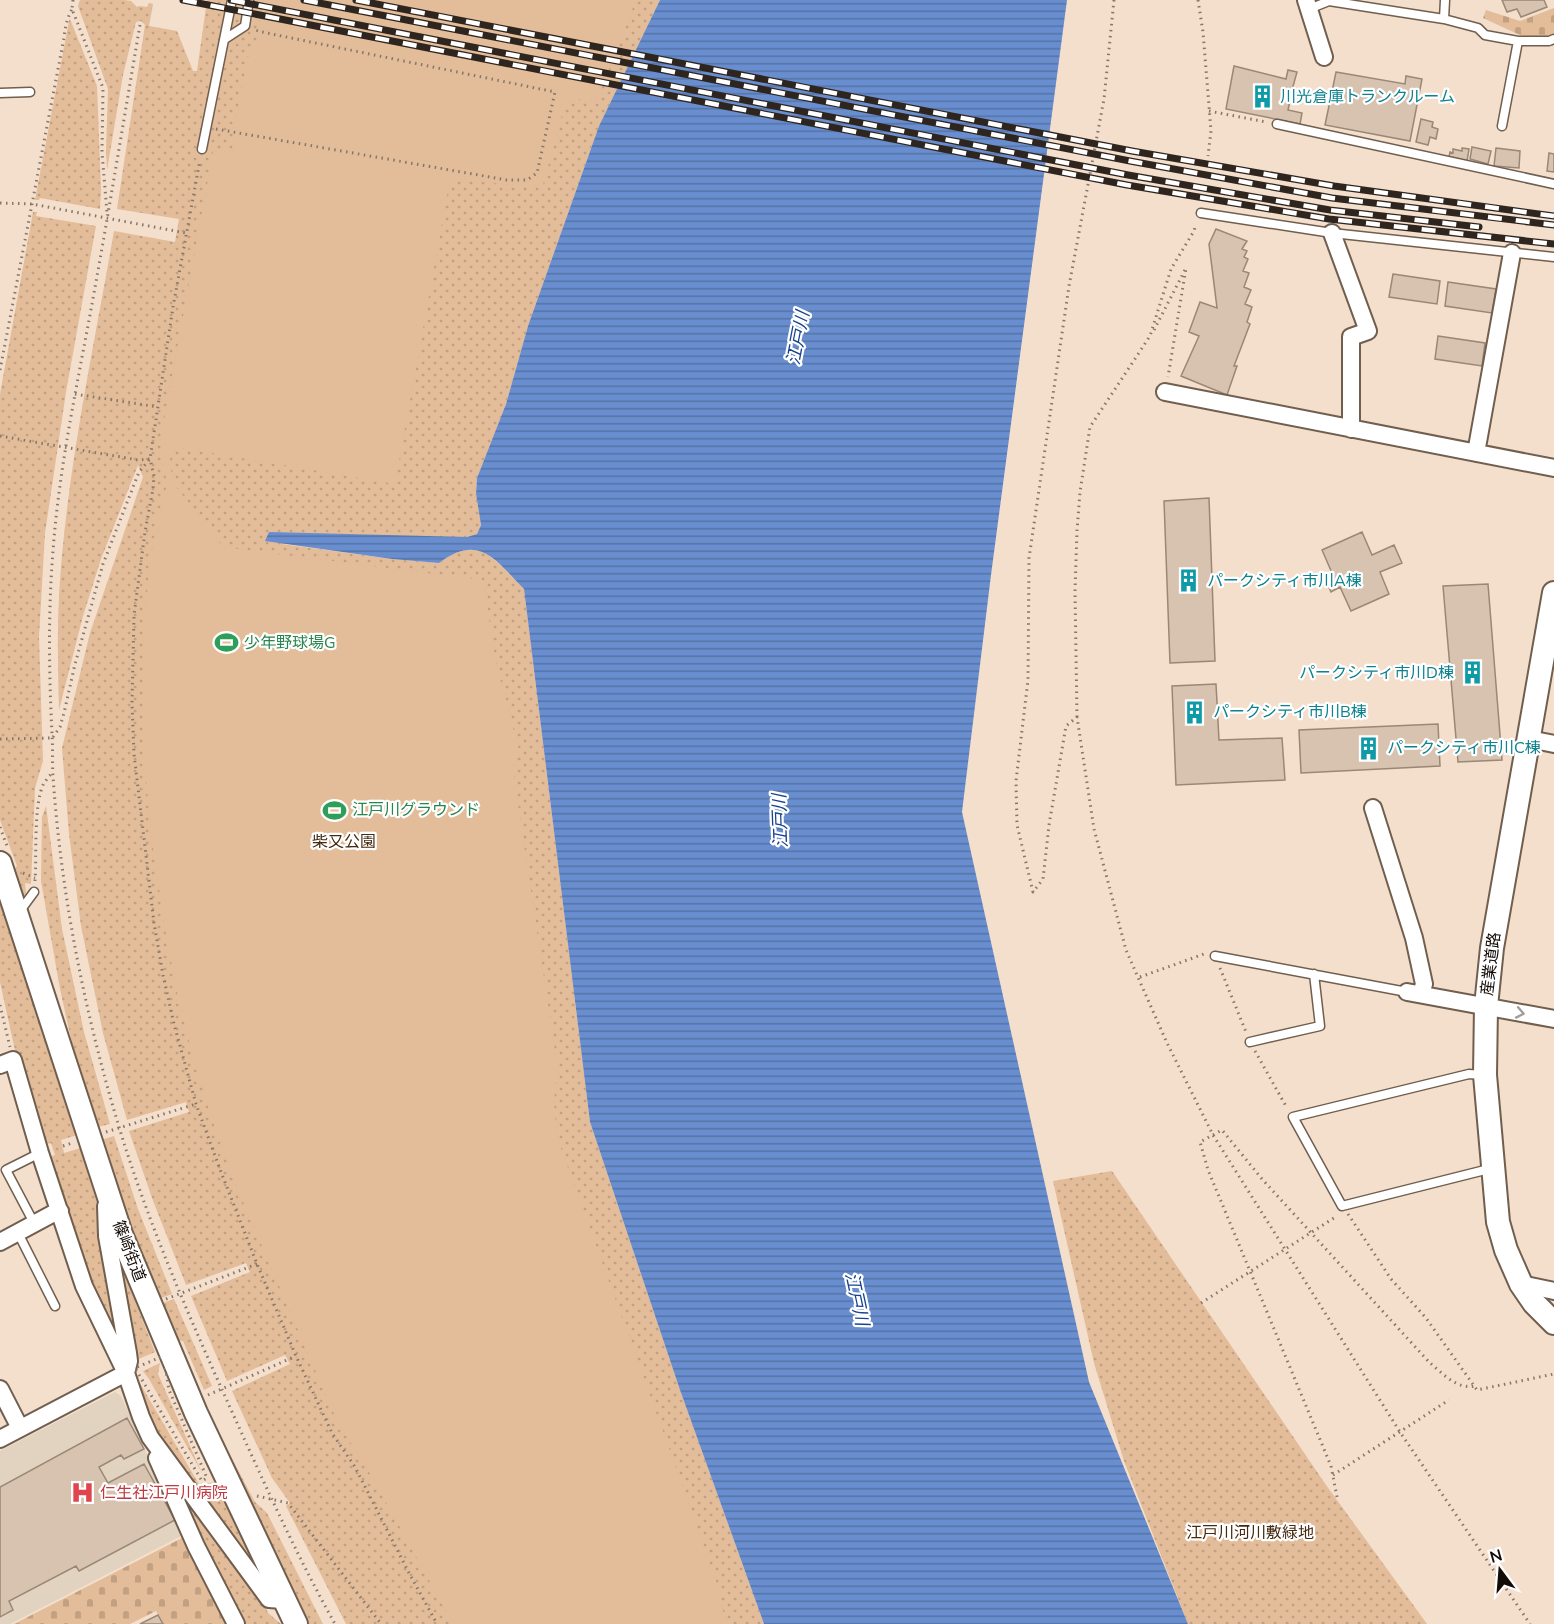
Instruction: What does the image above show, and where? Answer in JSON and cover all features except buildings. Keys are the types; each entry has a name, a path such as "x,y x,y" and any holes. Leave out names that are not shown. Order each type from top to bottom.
{"main road":[{"name":"産業道路","path":"1554,593 1492,948 1486,1006 1485,1075 1498,1222 1506,1250 1521,1284 1534,1303 1554,1323"},
{"name":"篠崎街道","path":"0,863 121,1234 196,1413 296,1624"}],"street":[{"path":"1307,4 1324,57"},
{"path":"1332,232 1368,331 1351,337 1351,429"},
{"path":"1476,453 1512,253"},
{"path":"1165,392 1554,468"},
{"path":"1529,739 1554,744"},
{"path":"1373,808 1414,938 1424,984 1414,993"},
{"path":"1414,993 1554,1019"},
{"path":"7,1063 84,1286 131,1371"},
{"path":"105,1186 107,1236 141,1417 192,1535 236,1624"},
{"path":"0,1242 60,1211"},
{"path":"1521,1284 1554,1291"},
{"path":"0,1438 131,1371"},
{"path":"0,1389 20,1428"},
{"path":"150,1437 269,1599 284,1600"}],"lane":[{"path":"202,149 232,0"},
{"path":"225,39 245,26 249,0"},
{"path":"1444,19 1445,0"},
{"path":"1307,4 1329,1 1444,19 1478,28 1485,35 1518,41 1554,39"},
{"path":"1502,126 1518,41"},
{"path":"0,93 30,92"},
{"path":"1277,124 1554,184"},
{"path":"1201,213 1332,232 1554,257"},
{"path":"17,913 22,910 34,892"},
{"path":"1215,956 1414,993"},
{"path":"1250,1042 1320,1026 1314,974"},
{"path":"1485,1075 1469,1074 1293,1117 1344,1208 1494,1168"},
{"path":"34,1223 6,1170 40,1154"},
{"path":"18,1233 55,1306"}],"path":[{"path":"0,370 65,27 74,0"},
{"path":"1077,717 1066,726 1049,825 1043,879 1033,892 1017,825 1016,781 1028,680 1029,558 1069,286 1104,99 1114,0"},
{"path":"1198,0 1212,131 1208,156"},
{"path":"72,9 103,88 102,152 107,218"},
{"path":"140,25 75,394 59,495 50,588 49,671 53,772 63,870 93,1031 119,1128 146,1207 181,1294 271,1499 334,1624"},
{"path":"206,128 507,180 526,180 537,173 555,92 262,32 245,26"},
{"path":"1209,111 1277,124"},
{"path":"202,149 173,307 150,459 154,476 153,489 134,615 132,703 134,754 155,933 174,1024 196,1104 257,1264 332,1433 355,1467 437,1624"},
{"path":"0,203 32,204 186,233"},
{"path":"1150,336 1171,269 1194,231 1201,213"},
{"path":"1165,392 1186,268 1150,336 1090,428 1080,492 1075,591 1077,717 1094,829 1126,950 1167,1043 1213,1135 1400,1432 1530,1624"},
{"path":"75,394 158,407"},
{"path":"0,436 138,459 150,459"},
{"path":"52,738 60,727 75,664 104,564 139,472 150,459"},
{"path":"0,739 52,738"},
{"path":"34,892 39,804 44,784 53,772"},
{"path":"1139,977 1202,954"},
{"path":"0,1005 7,1063"},
{"path":"112,1130 196,1104"},
{"path":"1337,1497 1331,1466 1208,1170 1200,1142 1222,1131 1262,1179 1429,1362 1455,1383 1474,1386"},
{"path":"1201,1303 1312,1232 1344,1208 1391,1279 1426,1318 1478,1390 1554,1374"},
{"path":"170,1297 257,1264"},
{"path":"214,1392 296,1356"},
{"path":"161,1357 165,1365 169,1390 207,1478 202,1481 131,1371 161,1357"},
{"path":"1333,1475 1449,1400"},
{"path":"256,1496 288,1503 381,1624"}],"shaded area":[{"name":"仁生社江戸川病院","path":"115,1392 121,1396 183,1535 10,1624 0,1624 0,1451"}],"green space":[{"name":"江戸川グラウンド","path":"80,0 124,0 131,1 137,7 147,7 149,3 153,4 149,26 177,31 193,71 197,71 207,0 660,0 599,126 528,326 506,404 477,478 476,494 481,525 477,534 467,537 282,544 439,563 453,554 476,550 495,560 524,589 590,1122 680,1390 764,1624 346,1624 286,1506 290,1503 272,1478 232,1391 290,1364 285,1355 227,1381 191,1296 250,1272 246,1263 186,1285 129,1131 189,1112 186,1102 127,1120 103,1033 81,926 69,834 62,748 90,633 143,477 138,465 101,559 83,616 59,710 58,653 59,596 74,458 114,231 175,242 179,219 117,209 145,25 141,21 136,22 123,75 107,170 108,89 78,6"},
{"name":"江戸川グラウンド","path":"264,0 636,0 596,102 582,98 564,108 543,185 533,187 450,179 395,484 177,447 169,461 174,484 223,547 483,580 496,663 519,750 513,771 558,1064 554,1101 557,1137 716,1581 726,1624 453,1624 375,1482 337,1421 234,1181 191,1050 166,935 152,842 146,779 144,622 156,523 167,485 160,442 213,152 232,151 236,117 250,48 257,39"},
{"path":"1554,8 1554,34 1550,36 1522,36 1483,18 1486,10 1520,21"},
{"path":"70,19 97,86 100,209 40,198 35,200"},
{"path":"33,212 37,212 36,216 96,226 66,392 45,533 39,637 43,761 35,788 31,884 25,883 26,894 23,897 12,873 17,866 0,820 0,394"},
{"path":"46,806 62,929 84,1032 110,1124 98,1127 75,1057 60,989 41,881 42,817"},
{"path":"0,890 80,1134 61,1140 64,1153 84,1147 93,1175 103,1243 124,1350 89,1279 47,1158 55,1155 51,1143 44,1145 14,1046 0,982"},
{"path":"114,1136 138,1209 172,1294 161,1298 158,1289 155,1290 127,1217 101,1140"},
{"name":"江戸川河川敷緑地","path":"1112,1171 1326,1485 1427,1624 1188,1624 1124,1461 1094,1363 1053,1181"},
{"path":"116,1252 155,1352 136,1360"},
{"path":"174,1299 212,1386 204,1390 183,1341 178,1341 168,1319 163,1303"},
{"path":"160,1363 158,1374 202,1473 143,1371"},
{"path":"138,1380 200,1486 214,1482 218,1484 266,1583 203,1499 205,1497 152,1430"},
{"path":"214,1425 255,1502 267,1513 323,1624 309,1624"},
{"path":"165,1466 255,1585 268,1613 281,1624 242,1624"},
{"path":"182,1538 226,1624 163,1624 156,1611 130,1624 14,1624"}],"water":[{"name":"江戸川","path":"660,0 1067,0 962,812 1089,1382 1188,1624 764,1624 680,1390 590,1122 524,589 496,560 477,550 466,550 453,554 439,563 392,559 265,541 269,532 467,537 477,534 481,525 476,494 477,478 506,404 528,326 599,126"}],"railway":[{"path":"183,0 1127,185 1329,219 1554,244"},
{"path":"231,0 1128,175 1330,210 1479,227"},
{"path":"304,0 1130,161 1332,198 1554,225"},
{"path":"356,0 1132,151 1334,186 1554,216"}],"place":[{"name":"川光倉庫トランクルーム","path":"1262,97"},
{"name":"パークシティ市川A棟","path":"1189,581"},
{"name":"少年野球場G","path":"226,643"},
{"name":"パークシティ市川D棟","path":"1472,673"},
{"name":"パークシティ市川B棟","path":"1195,712"},
{"name":"パークシティ市川C棟","path":"1369,748"},
{"name":"江戸川グラウンド","path":"334,810"},
{"name":"仁生社江戸川病院","path":"82,1493"}],"park label":[{"name":"柴又公園","path":"344,842"}]}
